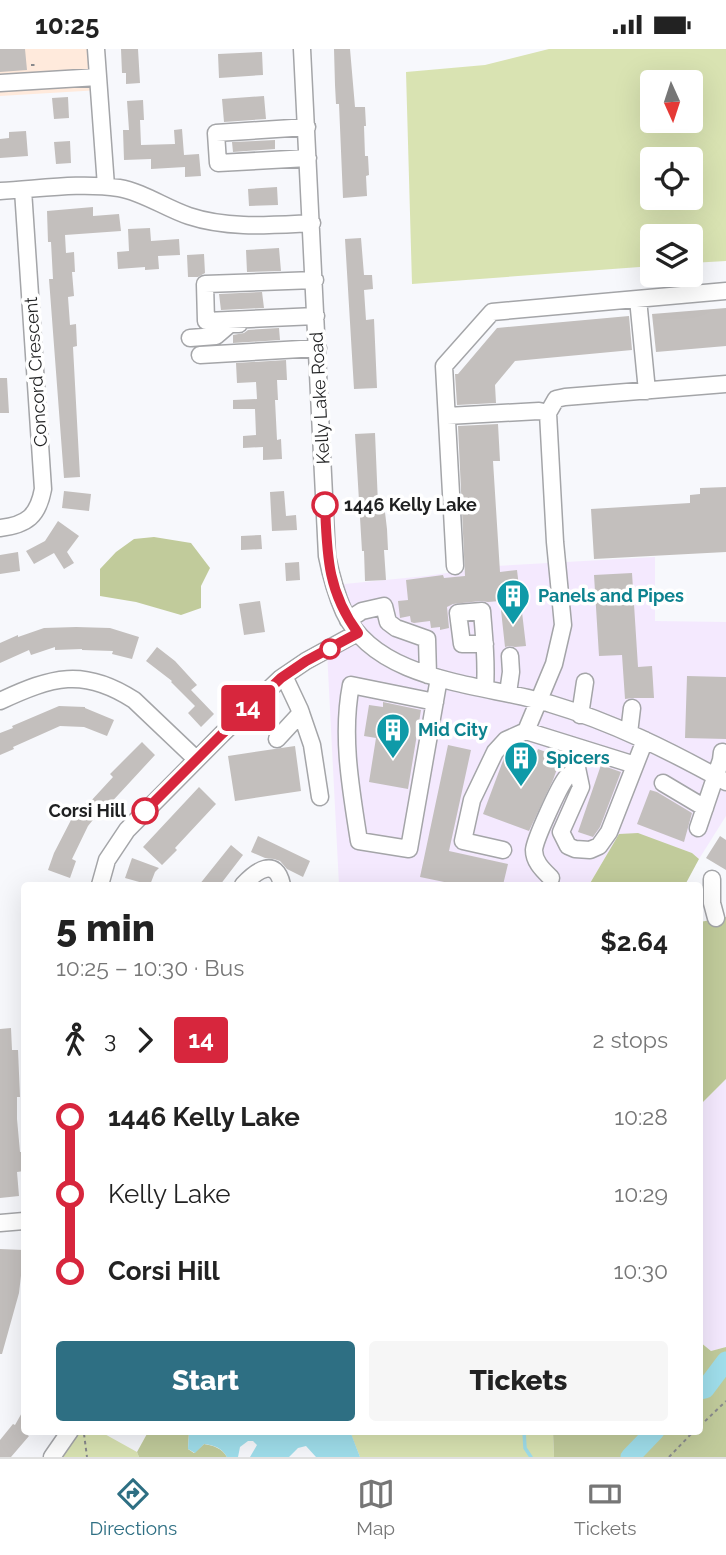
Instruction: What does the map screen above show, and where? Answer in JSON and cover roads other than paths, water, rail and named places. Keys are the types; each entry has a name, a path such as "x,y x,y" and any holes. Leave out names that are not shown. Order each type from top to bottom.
{"street":[{"path":"96,49 106,186"},
{"name":"Kelly Lake Road","path":"303,49 327,556 333,585 353,627 363,640 410,670 539,701 580,715 645,740 721,779"},
{"path":"0,83 98,78"},
{"path":"307,127 216,133 218,163 308,158"},
{"path":"0,191 106,186 123,189 185,215 218,223 312,223"},
{"name":"Concord Crescent","path":"0,528 14,526 31,517 40,502 43,489 23,190"},
{"path":"315,280 205,284 205,297 206,321 316,317"},
{"path":"455,566 444,366 492,312 726,291"},
{"path":"638,299 646,391"},
{"path":"190,338 216,337 230,324 316,317"},
{"path":"200,355 318,348"},
{"path":"526,731 554,664 563,625 555,542 548,413 556,400 565,397 726,384"},
{"path":"447,416 528,411 548,413"},
{"path":"101,882 107,860 121,838 258,698 284,675 353,627 362,611 384,606 388,622 396,628 427,639 434,676 435,702 409,849 359,841 350,784 346,708 351,685 435,702"},
{"path":"485,644 485,688"},
{"path":"508,693 510,656"},
{"path":"284,675 312,745 320,797"},
{"path":"0,701 38,684 58,679 100,683 134,700 196,759"},
{"path":"580,715 585,682"},
{"path":"629,733 632,708"},
{"path":"277,739 301,713"},
{"path":"503,850 463,841 472,800 495,752 506,740 526,731 635,765"},
{"path":"582,748 577,768 581,787 561,832 568,846 590,851 599,846 609,832 645,740"},
{"path":"698,828 705,807 721,779 722,752"},
{"path":"551,878 537,864 534,851 536,840 565,780 577,768"},
{"path":"663,783 705,807"},
{"path":"246,882 257,871 268,869 278,875 281,882"},
{"path":"712,880 714,918"},
{"path":"0,1223 21,1221"},
{"path":"52,1457 68,1435"}],"water":[{"path":"189,1435 352,1435 360,1457 316,1457 306,1446 298,1448 289,1457 250,1457 257,1445 253,1441 240,1447 238,1457 227,1457 220,1449 208,1444 204,1444 195,1453 188,1449"}],"waterway":[{"path":"703,1389 726,1361"},
{"path":"524,1435 525,1448 531,1457"},
{"path":"630,1457 651,1435"}],"place":[{"name":"1446 Kelly Lake","path":"325,505"},
{"name":"Panels and Pipes","path":"513,626"},
{"name":"Mid City","path":"393,760"},
{"name":"Spicers","path":"521,788"},
{"name":"Corsi Hill","path":"145,811"}]}
